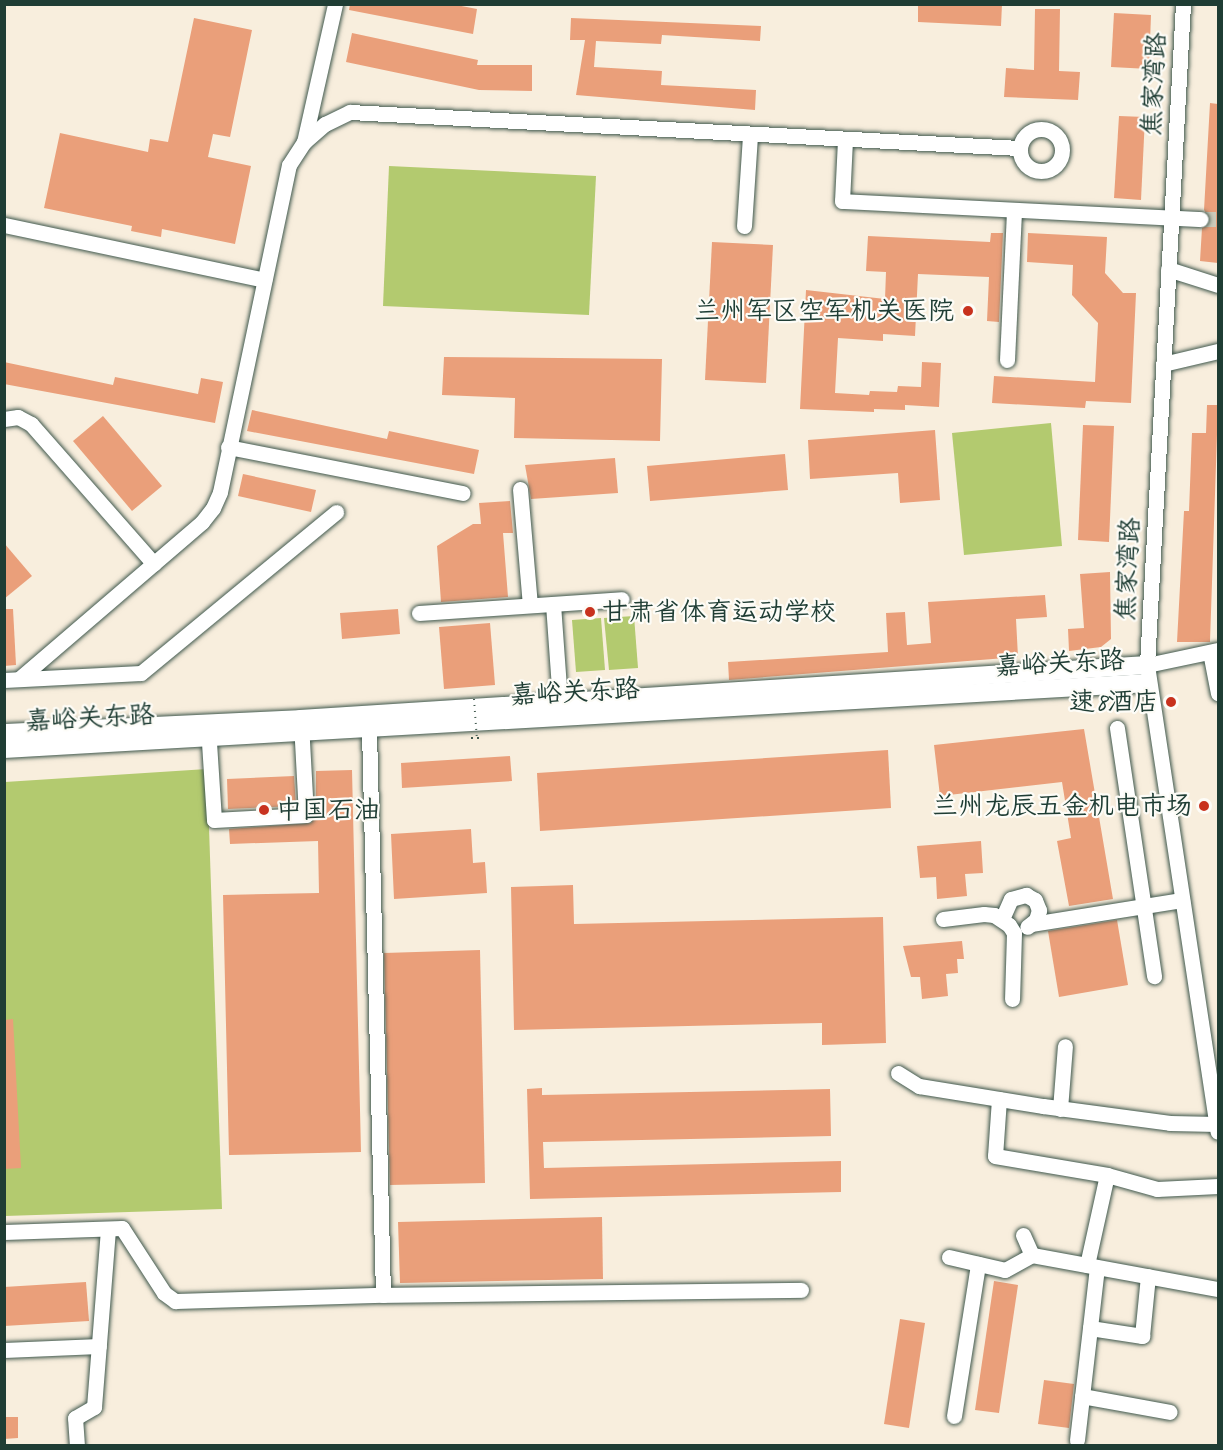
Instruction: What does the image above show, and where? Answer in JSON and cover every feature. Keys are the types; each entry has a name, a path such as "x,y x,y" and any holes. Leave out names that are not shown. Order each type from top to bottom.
{"main road":[{"name":"嘉峪关东路","path":"4,733 208,730 301,725 560,702 1147,674"},
{"name":"嘉峪关东路","path":"301,725 369,730 1147,674"},
{"name":"嘉峪关东路","path":"4,749 208,730"}],"street":[{"path":"304,142 335,4"},
{"name":"焦家湾路","path":"1183,4 1147,674 1218,1128"},
{"path":"12,679 154,564 213,508 289,165 304,142 325,124 350,112 1020,148"},
{"path":"744,226 750,135"},
{"path":"845,140 842,201 1171,220 1201,219"},
{"path":"1007,360 1014,211"},
{"path":"4,225 264,280"},
{"path":"1168,269 1218,285"},
{"path":"1163,364 1218,351"},
{"path":"4,418 18,417 31,424 154,564"},
{"path":"228,447 463,493"},
{"path":"520,489 530,605"},
{"path":"12,679 141,673 336,512"},
{"path":"419,613 622,599"},
{"path":"553,604 560,702"},
{"path":"1147,674 1214,651 1218,693"},
{"path":"208,730 214,820 306,815 301,725"},
{"path":"1117,728 1154,976"},
{"path":"369,730 383,1295"},
{"path":"1002,919 1011,899 1026,895 1038,905 1038,916 1032,924"},
{"path":"1014,933 1032,924 1144,908 1182,900"},
{"path":"943,919 984,914 1002,919 1014,933 1012,999"},
{"path":"1060,1109 1065,1046"},
{"path":"898,1073 919,1086 1060,1109 1218,1128"},
{"path":"999,1099 995,1156 1107,1175 1157,1188 1218,1186"},
{"path":"1077,1440 1090,1328 1092,1266 1107,1175"},
{"path":"115,1229 164,1293 176,1301 383,1295 801,1290"},
{"path":"4,1232 115,1229"},
{"path":"77,1446 75,1418 94,1407 99,1346 115,1229"},
{"path":"1023,1235 1032,1255"},
{"path":"949,1257 1005,1270 1032,1255 1218,1289"},
{"path":"954,1416 978,1264"},
{"path":"1090,1328 1142,1336 1148,1276"},
{"path":"4,1350 99,1346"},
{"path":"1082,1396 1170,1412"}],"path":[{"path":"474,699 477,740"}],"green space":[{"path":"389,166 596,176 589,315 383,306"},
{"path":"1051,423 1062,546 964,555 952,433"},
{"path":"634,616 638,668 609,670 604,618"},
{"path":"601,618 605,670 576,672 572,620"},
{"path":"207,769 222,1209 5,1216 5,782"}],"building":[{"path":"350,4 451,4 477,9 473,34 349,10"},
{"path":"918,4 1002,4 1001,26 918,22"},
{"path":"1035,9 1060,9 1059,71 1080,72 1078,100 1004,97 1006,68 1034,70"},
{"path":"1114,13 1151,15 1149,69 1111,67"},
{"path":"194,18 252,30 230,137 213,134 208,157 251,166 235,244 162,229 161,237 131,231 132,226 44,208 60,133 148,152 150,139 168,142"},
{"path":"571,18 761,26 760,41 662,35 661,44 596,41 594,67 662,71 661,85 756,90 755,110 576,95 585,40 570,40"},
{"path":"352,33 478,60 477,65 532,65 532,91 479,90 346,62"},
{"path":"1210,103 1218,104 1218,263 1200,261 1202,228 1211,220 1204,210"},
{"path":"1119,116 1145,117 1141,200 1114,198"},
{"path":"991,233 1003,233 999,322 987,321 989,277 918,274 915,336 883,334 883,341 838,338 835,393 869,395 870,391 897,392 898,386 921,387 922,362 941,363 939,407 905,405 905,410 874,409 874,412 800,409 806,290 885,299 886,272 866,271 868,236 990,242"},
{"path":"1028,233 1107,237 1105,273 1123,293 1136,293 1131,403 1086,401 1085,408 992,403 994,376 1095,382 1098,323 1072,295 1073,265 1027,262"},
{"path":"712,242 773,245 766,383 705,380"},
{"path":"444,357 662,359 660,441 514,438 515,398 442,395"},
{"path":"4,362 113,385 115,377 198,394 201,378 223,382 215,423 4,384"},
{"path":"1207,405 1218,405 1210,642 1177,642 1184,511 1189,511 1192,433 1206,433"},
{"path":"252,410 387,439 389,431 479,450 474,474 247,431"},
{"path":"103,416 162,486 132,511 73,441"},
{"path":"1083,425 1114,426 1109,542 1078,540"},
{"path":"935,430 940,500 900,503 898,473 810,479 808,440"},
{"path":"785,454 788,490 650,501 647,466"},
{"path":"615,458 618,493 531,499 525,465"},
{"path":"243,474 316,490 311,512 238,496"},
{"path":"510,501 513,533 503,533 508,597 441,602 437,546 473,524 481,524 479,503"},
{"path":"4,543 32,576 4,599"},
{"path":"1110,572 1111,639 1101,647 1069,651 1068,629 1084,628 1080,574"},
{"path":"1045,595 1047,617 1016,619 1018,657 729,680 728,662 888,652 886,613 905,612 907,645 931,643 928,602"},
{"path":"4,609 13,609 16,665 4,666"},
{"path":"398,609 400,634 342,639 340,613"},
{"path":"490,623 495,685 444,689 439,627"},
{"path":"1084,729 1113,899 1069,906 1057,841 1071,838 1062,782 940,796 934,745"},
{"path":"888,750 891,808 540,831 537,773"},
{"path":"510,756 512,781 402,788 401,763"},
{"path":"352,770 361,1152 229,1155 223,895 319,893 318,841 230,844 229,829 311,823 316,815 316,771"},
{"path":"294,776 296,806 228,809 227,779"},
{"path":"471,829 473,863 485,862 487,893 394,899 391,834"},
{"path":"981,841 983,873 965,874 967,896 937,899 936,877 920,878 917,846"},
{"path":"573,885 574,924 883,917 886,1043 822,1045 822,1023 514,1030 511,887"},
{"path":"1117,920 1128,985 1059,997 1048,931"},
{"path":"962,941 964,959 957,959 958,973 946,974 948,996 922,999 920,977 911,977 903,946"},
{"path":"480,950 485,1183 390,1185 384,953"},
{"path":"13,1019 21,1168 4,1169 4,1020"},
{"path":"542,1088 542,1095 830,1089 831,1136 543,1142 544,1168 841,1161 841,1192 530,1199 527,1089"},
{"path":"602,1217 603,1279 400,1283 398,1222"},
{"path":"994,1281 1018,1285 999,1413 975,1410"},
{"path":"86,1282 89,1321 4,1326 4,1287"},
{"path":"900,1319 925,1323 909,1428 884,1424"},
{"path":"1044,1380 1074,1384 1069,1428 1038,1424"},
{"path":"4,1417 18,1417 18,1438 4,1439"}],"tunnel":[{"path":"1201,219 1218,219"}],"place":[{"name":"兰州军区空军机关医院","path":"968,311"},
{"name":"甘肃省体育运动学校","path":"590,612"},
{"name":"速8酒店","path":"1171,702"},
{"name":"兰州龙辰五金机电市场","path":"1204,806"},
{"name":"中国石油","path":"264,810"}]}
